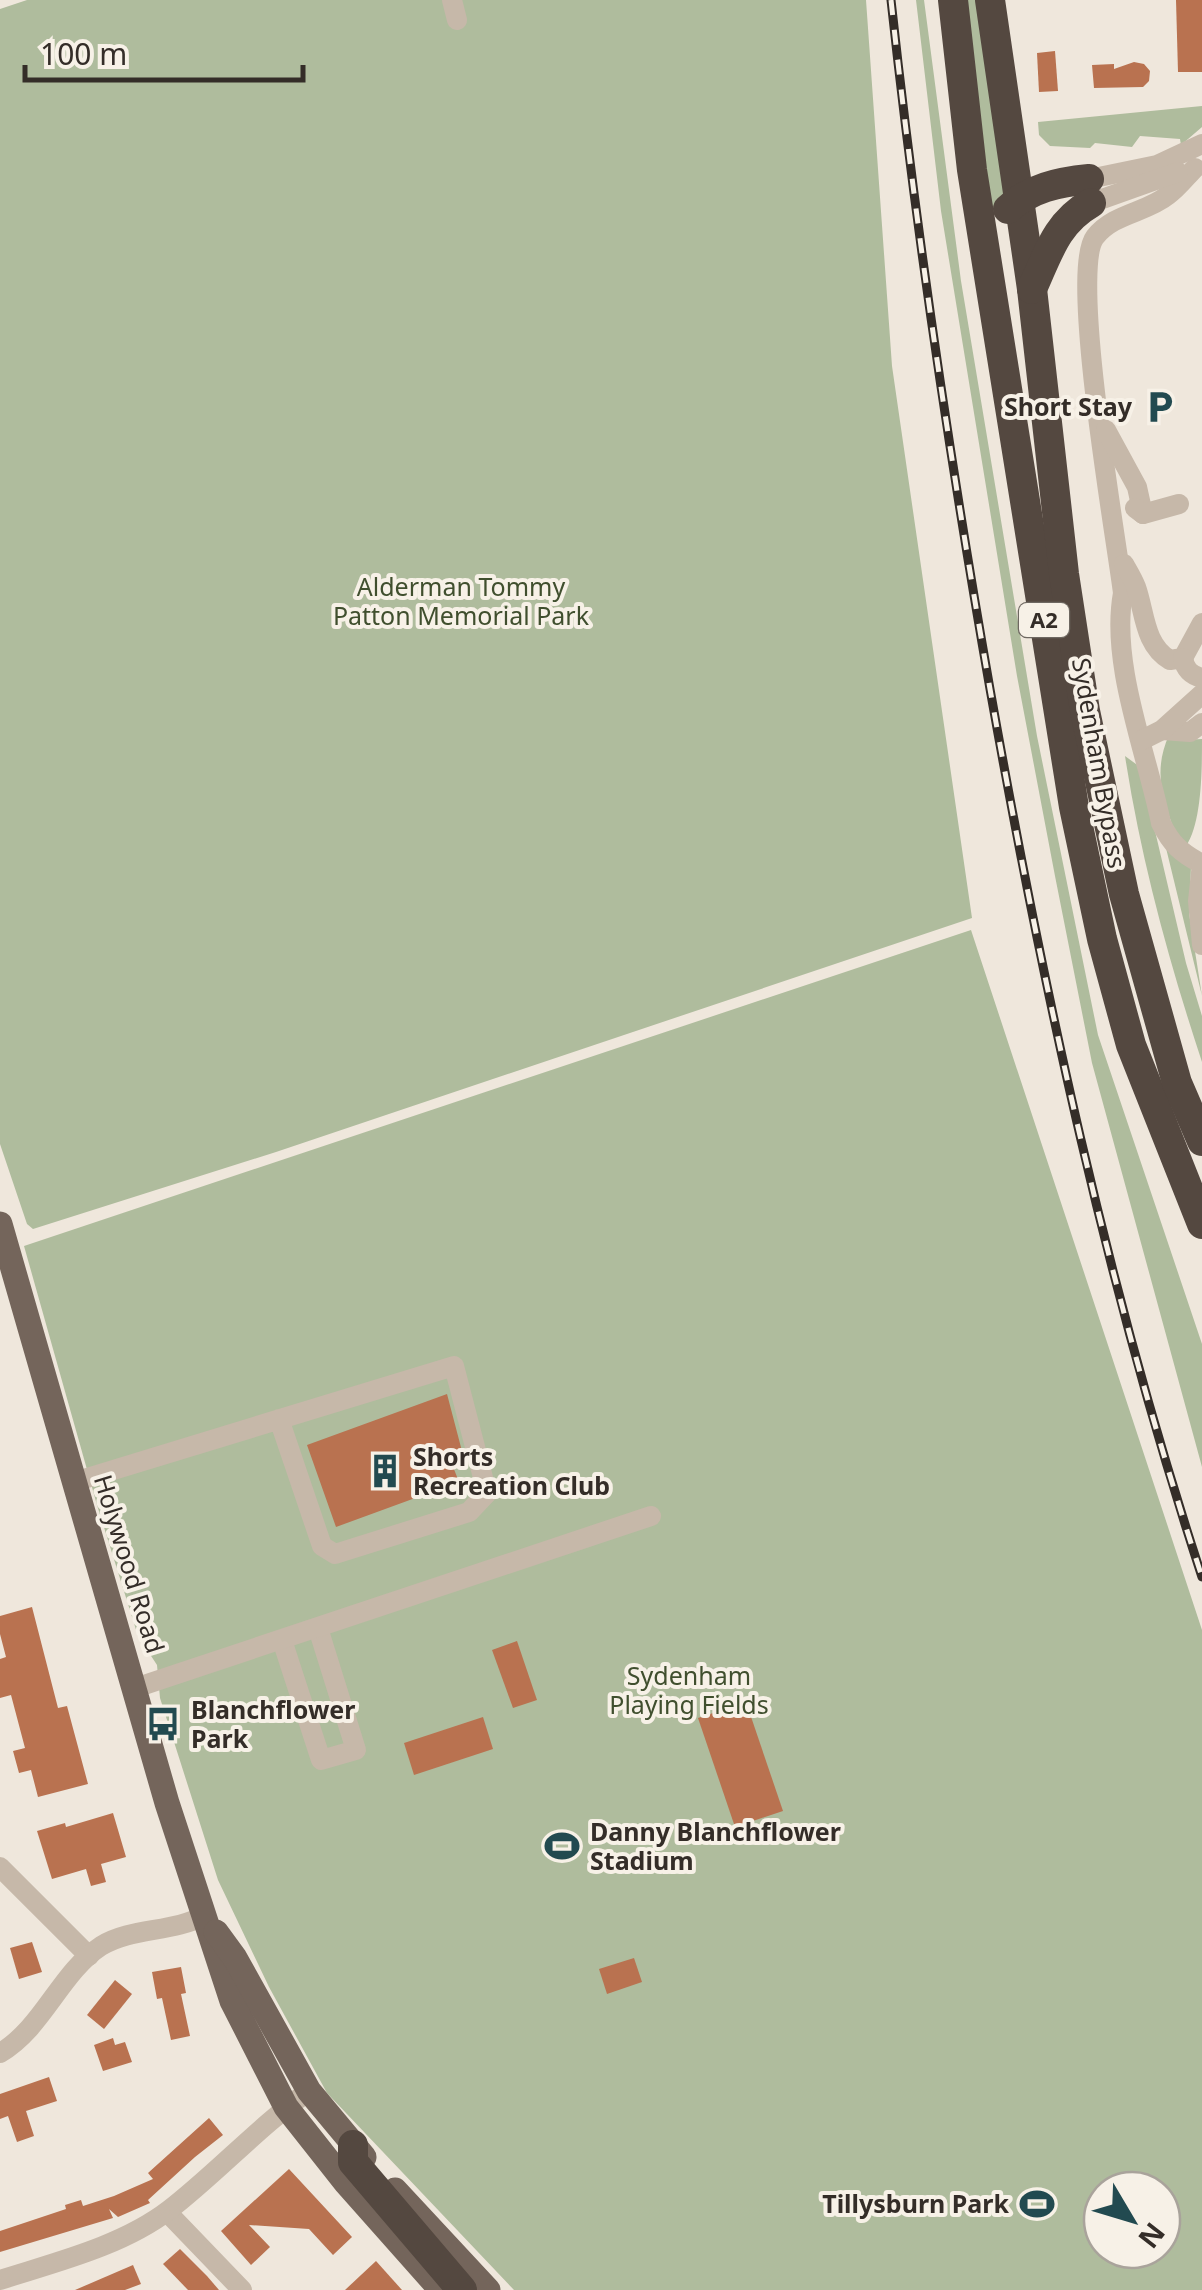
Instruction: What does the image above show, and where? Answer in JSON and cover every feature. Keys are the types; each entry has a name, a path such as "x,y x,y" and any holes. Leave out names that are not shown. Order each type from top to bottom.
{"highway":[{"name":"Sydenham Bypass","path":"952,0 972,170 1074,807 1102,939 1131,1045 1202,1224"},
{"name":"Sydenham Bypass","path":"990,0 1020,199 1064,574 1085,710 1124,894 1177,1083 1202,1141"},
{"path":"1007,112 1036,158 1081,188"},
{"path":"989,268 999,222 1020,199 1081,188"},
{"path":"1032,289 1081,188"},
{"path":"354,2145 353,2162 462,2290"}],"main road":[{"name":"Holywood Road","path":"1,1227 167,1803 232,2001 286,2107 346,2183 442,2290"},
{"name":"Holywood Road","path":"206,1918 234,1958 309,2091 488,2290"}],"street":[{"path":"1081,188 1157,165 1202,144"},
{"path":"1081,188 1198,167"},
{"path":"1198,167 1166,197 1109,223 1093,239 1085,271 1098,415 1123,593 1118,620 1129,690 1161,823 1180,852 1202,863 1198,901 1202,945"},
{"path":"1098,415 1137,487 1143,514 1178,504"},
{"path":"1118,553 1137,589 1159,654 1170,660 1183,658"},
{"path":"1202,624 1183,658 1185,667 1202,678"},
{"path":"1142,740 1168,724 1202,694"},
{"path":"1168,724 1192,717 1202,706"},
{"path":"1168,724 1190,732 1202,722"},
{"path":"74,1482 279,1419 454,1366 488,1493 470,1512 335,1554 322,1546 279,1419"},
{"path":"135,1688 651,1516"},
{"path":"282,1640 321,1760 356,1750 318,1628"},
{"path":"0,1868 88,1956"},
{"path":"0,2054 19,2042 88,1956 104,1944 206,1918"},
{"path":"0,2280 125,2236 167,2212 309,2091"},
{"path":"167,2212 242,2290"}],"green space":[{"name":"Alderman Tommy Patton Memorial Park","path":"27,0 866,0 892,366 972,918 276,1152 33,1229 27,1224 0,1144 0,9"},
{"path":"916,0 924,0 961,281 1037,736 1098,1035 1202,1344 1202,1467 1092,1063 1055,876 1017,676 941,211"},
{"path":"963,0 978,0 1006,201 994,214 991,225"},
{"path":"1202,106 1202,127 1181,145 1180,139 1140,136 1132,147 1095,143 1090,148 1050,146 1039,135 1038,122"},
{"path":"1169,735 1183,740 1202,739 1198,810 1186,846 1179,843 1162,790 1161,763"},
{"path":"1125,756 1140,767 1202,1016 1202,1062 1157,910"},
{"path":"1166,848 1191,867 1189,913 1202,996"},
{"name":"Sydenham Playing Fields","path":"971,930 1202,1630 1202,2290 514,2290 327,2093 269,1987 218,1880 160,1698 157,1665 138,1636 24,1246"}],"building":[{"path":"1176,0 1202,0 1202,72 1178,72"},
{"path":"1055,51 1058,91 1039,92 1037,53"},
{"path":"1134,62 1144,64 1150,71 1149,81 1143,87 1094,88 1092,65 1114,64 1114,69"},
{"name":"Shorts Recreation Club","path":"447,1394 463,1455 450,1459 459,1482 336,1527 307,1445"},
{"path":"32,1607 58,1708 67,1706 88,1784 38,1797 31,1770 19,1773 13,1751 25,1748 11,1695 0,1698 0,1659 6,1657 0,1616"},
{"path":"517,1641 537,1700 513,1708 492,1650"},
{"path":"746,1702 783,1811 735,1827 698,1718"},
{"path":"483,1717 493,1749 414,1775 404,1743"},
{"path":"113,1813 126,1857 101,1864 106,1882 91,1886 86,1869 52,1879 37,1831"},
{"path":"32,1942 42,1972 19,1979 10,1948"},
{"path":"634,1958 642,1982 607,1994 599,1969"},
{"path":"181,1967 186,1993 181,1994 190,2036 171,2040 152,1972"},
{"path":"115,1980 132,1994 104,2029 87,2015"},
{"path":"113,2038 115,2045 125,2042 132,2062 103,2071 94,2045"},
{"path":"49,2077 57,2101 26,2111 34,2136 17,2142 8,2116 0,2119 0,2094"},
{"path":"209,2118 223,2135 148,2200 150,2203 118,2217 109,2209 113,2218 0,2252 0,2231 66,2209 65,2205 81,2200 83,2206 153,2179 148,2173"},
{"path":"289,2169 352,2237 333,2255 309,2229 249,2225 270,2247 251,2265 221,2231"},
{"path":"180,2249 219,2290 188,2290 163,2264"},
{"path":"376,2261 402,2290 345,2290"},
{"path":"133,2265 141,2284 125,2290 75,2290"}],"railway":[{"path":"891,0 948,431 1032,913 1107,1248 1202,1577"}],"place":[{"name":"Short Stay","path":"1160,407"},
{"name":"Shorts Recreation Club","path":"385,1471"},
{"name":"Blanchflower Park","path":"163,1724"},
{"name":"Danny Blanchflower Stadium","path":"562,1846"},
{"name":"Tillysburn Park","path":"1037,2204"}]}
